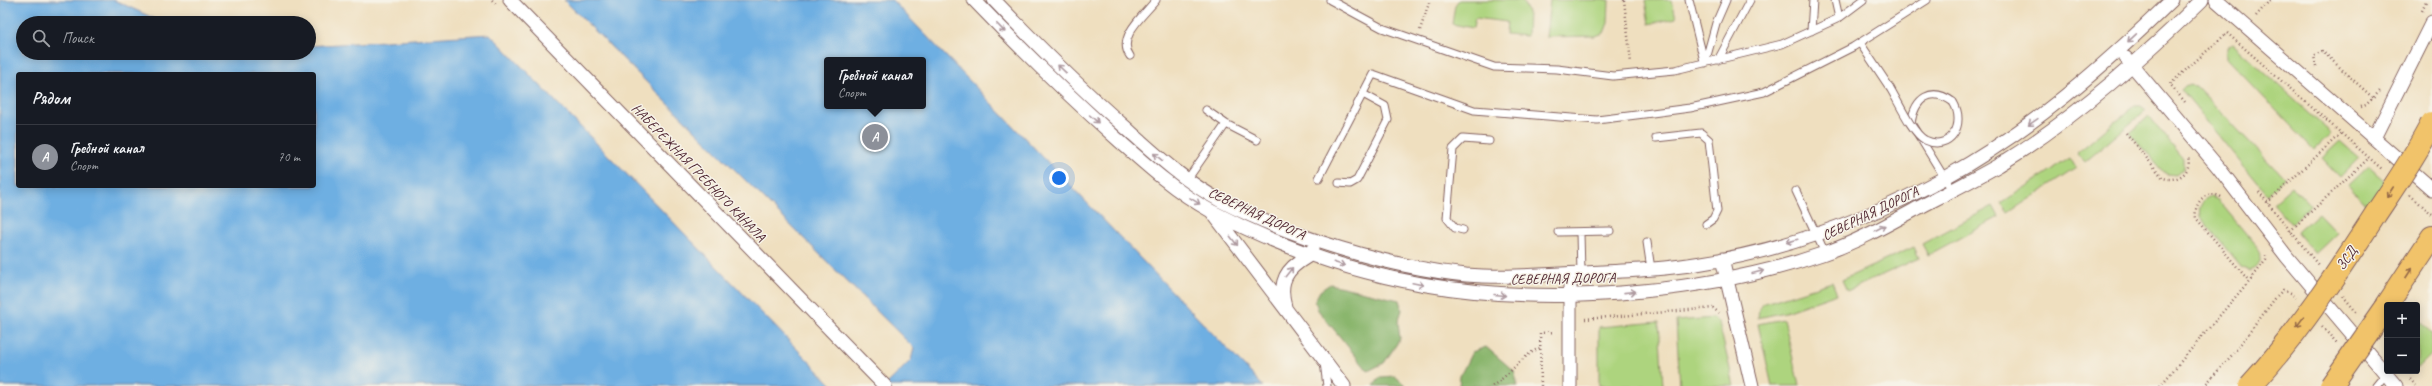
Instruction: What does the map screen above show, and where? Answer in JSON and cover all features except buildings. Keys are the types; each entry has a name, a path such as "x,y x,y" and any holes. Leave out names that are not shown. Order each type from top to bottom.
{"highway":[{"name":"ЗСД","path":"2250,386 2272,362 2354,247 2423,142 2432,123"},
{"path":"2389,302 2432,237"},
{"path":"2331,386 2384,309"}],"street":[{"name":"НАБЕРЕЖНАЯ ГРЕБНОГО КАНАЛА","path":"510,0 886,386"},
{"name":"СЕВЕРНАЯ ДОРОГА","path":"974,0 1023,51 1090,116 1148,167 1181,192 1210,210 1311,255 1379,276 1454,290 1521,296 1570,296 1683,287 1726,280 1825,253 1878,229 2000,164 2046,133 2098,94 2132,65 2202,0"},
{"name":"СЕВЕРНАЯ ДОРОГА","path":"994,0 1089,95 1156,155 1187,180 1213,196 1265,221 1316,240 1429,269 1493,277 1576,274 1651,269 1722,259 1816,234 1874,211 1943,178 2035,120 2087,80 2172,0"},
{"path":"2216,0 2432,189"},
{"path":"2374,138 2432,22"},
{"path":"2119,51 2384,372"},
{"path":"1213,196 1210,210 1344,386"},
{"path":"1285,309 1282,284 1287,273 1311,255 1316,240"},
{"path":"1722,259 1752,386"},
{"path":"1570,386 1570,296 1576,274"},
{"path":"2386,374 2396,386"}],"lane":[{"path":"1130,55 1125,46 1126,37 1156,0"},
{"path":"1330,0 1382,28 1494,67 1557,69 1613,76 1675,70 1782,44 1839,18 1863,0"},
{"path":"1690,0 1705,63"},
{"path":"1705,63 1716,23 1726,0"},
{"path":"1718,60 1750,0"},
{"path":"1811,31 1813,0"},
{"path":"1835,0 1839,18"},
{"path":"1318,178 1373,74 1474,110 1597,120 1690,108 1764,92 1860,43 1927,0"},
{"path":"1860,43 1890,88 1918,134 1925,140 1934,142 1948,138 1957,128 1960,119 1958,110 1953,102 1946,96 1927,96 1919,100 1914,108 1911,123 1943,178 1952,190"},
{"path":"1340,184 1350,184 1357,180 1388,120 1387,110 1379,102 1363,94"},
{"path":"1206,110 1226,124 1257,140"},
{"path":"1187,180 1226,124"},
{"path":"1656,138 1701,134 1711,143 1717,211 1713,219 1706,224"},
{"path":"1461,230 1452,225 1447,218 1453,149 1463,139 1489,141"},
{"path":"1796,191 1825,253"},
{"path":"1558,232 1580,233 1610,231"},
{"path":"1576,274 1580,233"},
{"path":"1647,242 1651,269"},
{"path":"1324,360 1326,386"},
{"path":"2376,386 2386,374"}],"path":[{"path":"1416,40 1430,0"},
{"path":"1624,0 1633,74"},
{"path":"2256,16 2270,0"},
{"path":"2186,103 2170,84 2227,33 2369,158 2290,231"},
{"path":"2320,72 2315,66 2314,56 2322,52 2373,98 2360,107 2354,103"},
{"path":"2126,133 2163,178 2172,180 2180,178 2185,173 2189,160 2184,150"},
{"path":"2267,202 2341,133"},
{"path":"2257,190 2319,267"},
{"path":"2223,198 2215,194 2206,195 2198,203 2195,212 2196,218 2249,281"},
{"path":"2160,386 2266,260 2266,253"},
{"path":"2204,386 2233,354 2282,290 2291,293 2296,299"},
{"path":"2339,291 2363,321"},
{"path":"1585,319 1713,308 1720,313"},
{"path":"2318,322 2344,350"},
{"path":"1541,386 1540,332 1554,332"},
{"path":"1492,386 1511,373 1526,355 1540,348"}],"green space":[{"path":"1459,0 1522,0 1528,12 1527,36 1506,34 1507,22 1475,18 1473,28 1452,24 1455,5"},
{"path":"1550,0 1609,0 1608,23 1604,33 1595,36 1546,37"},
{"path":"1645,0 1672,0 1676,18 1649,24"},
{"path":"2233,44 2331,133 2314,150 2227,59 2227,47"},
{"path":"2186,85 2196,86 2284,178 2267,195 2181,90"},
{"path":"2134,106 2141,106 2146,110 2085,162 2077,153"},
{"path":"2149,116 2183,158 2183,169 2176,175 2166,174 2130,133"},
{"path":"2340,141 2359,158 2340,177 2322,158"},
{"path":"2070,158 2076,168 2008,213 2001,203"},
{"path":"2368,166 2388,184 2366,205 2348,185"},
{"path":"2292,186 2310,205 2291,224 2273,203"},
{"path":"2211,197 2218,200 2260,251 2261,258 2259,264 2250,271 2241,267 2201,218 2199,211 2201,205"},
{"path":"1993,206 1999,217 1928,255 1922,244"},
{"path":"2318,213 2337,233 2315,254 2297,232"},
{"path":"1914,247 1919,258 1847,291 1842,280"},
{"path":"1832,282 1837,294 1785,312 1758,318 1759,309 1762,304"},
{"path":"1330,284 1399,300 1402,310 1398,322 1400,339 1384,363 1368,371 1318,310 1315,300 1320,291"},
{"path":"1713,318 1719,323 1734,386 1680,386 1676,321"},
{"path":"1784,319 1799,386 1772,386 1758,324"},
{"path":"1659,322 1663,386 1599,386 1599,327"},
{"path":"2422,322 2432,333 2432,353 2420,365 2420,338 2420,324"},
{"path":"1486,347 1514,371 1518,386 1459,386 1460,376 1472,352"},
{"path":"1395,376 1406,386 1374,386 1380,377"}],"water":[{"path":"0,0 114,0 149,16 16,16 16,60 316,60 316,46 490,34 833,386 0,386"},
{"path":"564,0 892,0 1263,386 885,386 911,360 914,348"}],"place":[{"name":"Гребной канал","path":"875,137"}]}
